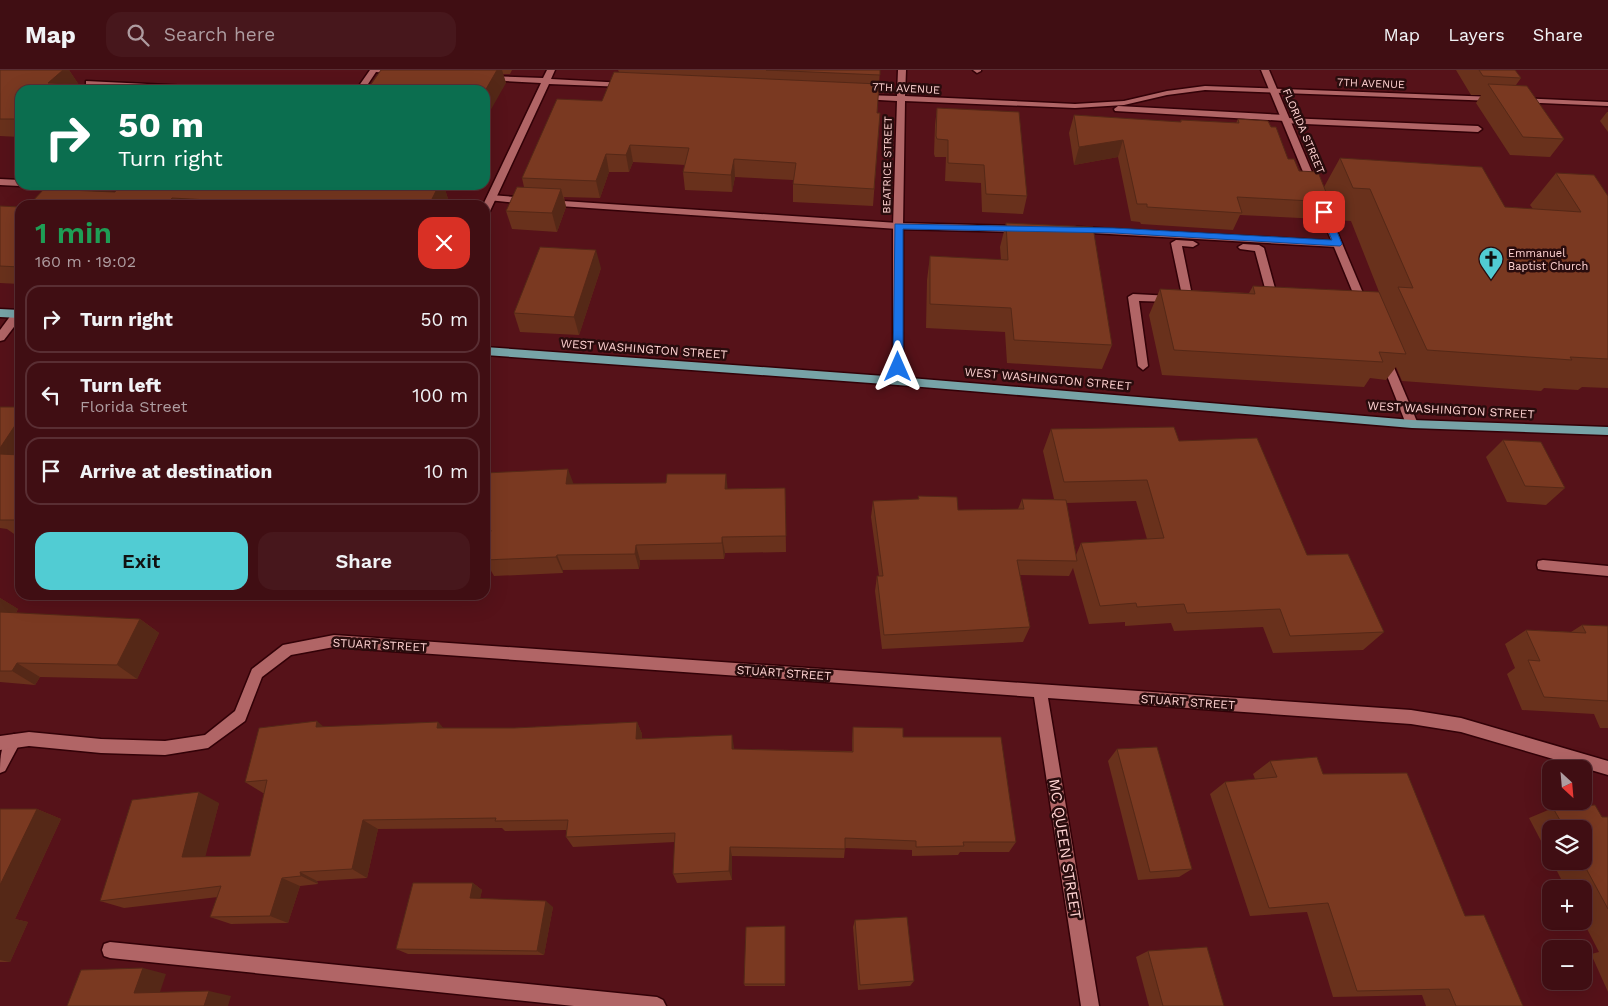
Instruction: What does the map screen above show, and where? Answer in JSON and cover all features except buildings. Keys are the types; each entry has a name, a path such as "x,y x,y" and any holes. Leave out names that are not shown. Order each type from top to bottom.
{"main road":[{"path":"0,313 15,314"},
{"name":"WEST WASHINGTON STREET","path":"490,351 898,381 1412,424 1608,431"}],"street":[{"path":"364,85 375,70 404,72"},
{"path":"551,70 491,198 898,226 1026,229"},
{"name":"BEATRICE STREET","path":"898,381 898,226 902,70"},
{"name":"FLORIDA STREET","path":"1265,70 1363,311"},
{"path":"482,77 630,86"},
{"path":"89,83 129,85"},
{"name":"7TH AVENUE","path":"1075,106 1124,103 1189,90 1273,90 1608,104"},
{"name":"7TH AVENUE","path":"854,96 1075,106 1478,129"},
{"path":"0,182 15,183"},
{"path":"1065,230 1114,230 1337,244"},
{"path":"1143,366 1133,297 1192,300 1176,243 1259,248 1275,304"},
{"path":"0,337 15,319"},
{"path":"1380,345 1412,424"},
{"path":"1544,565 1608,570"},
{"name":"STUART STREET","path":"7,742 29,739 101,746 165,748 208,741 240,716 257,673 288,649 334,641 1410,717 1461,725 1608,768"},
{"name":"MC QUEEN STREET","path":"1040,692 1090,1006"},
{"path":"0,766 7,742"},
{"path":"110,950 657,1006"}],"place":[{"name":"Emmanuel Baptist Church","path":"1491,280"}],"route":[{"path":"898,367 898,226 1114,230 1337,244 1324,212"}]}
